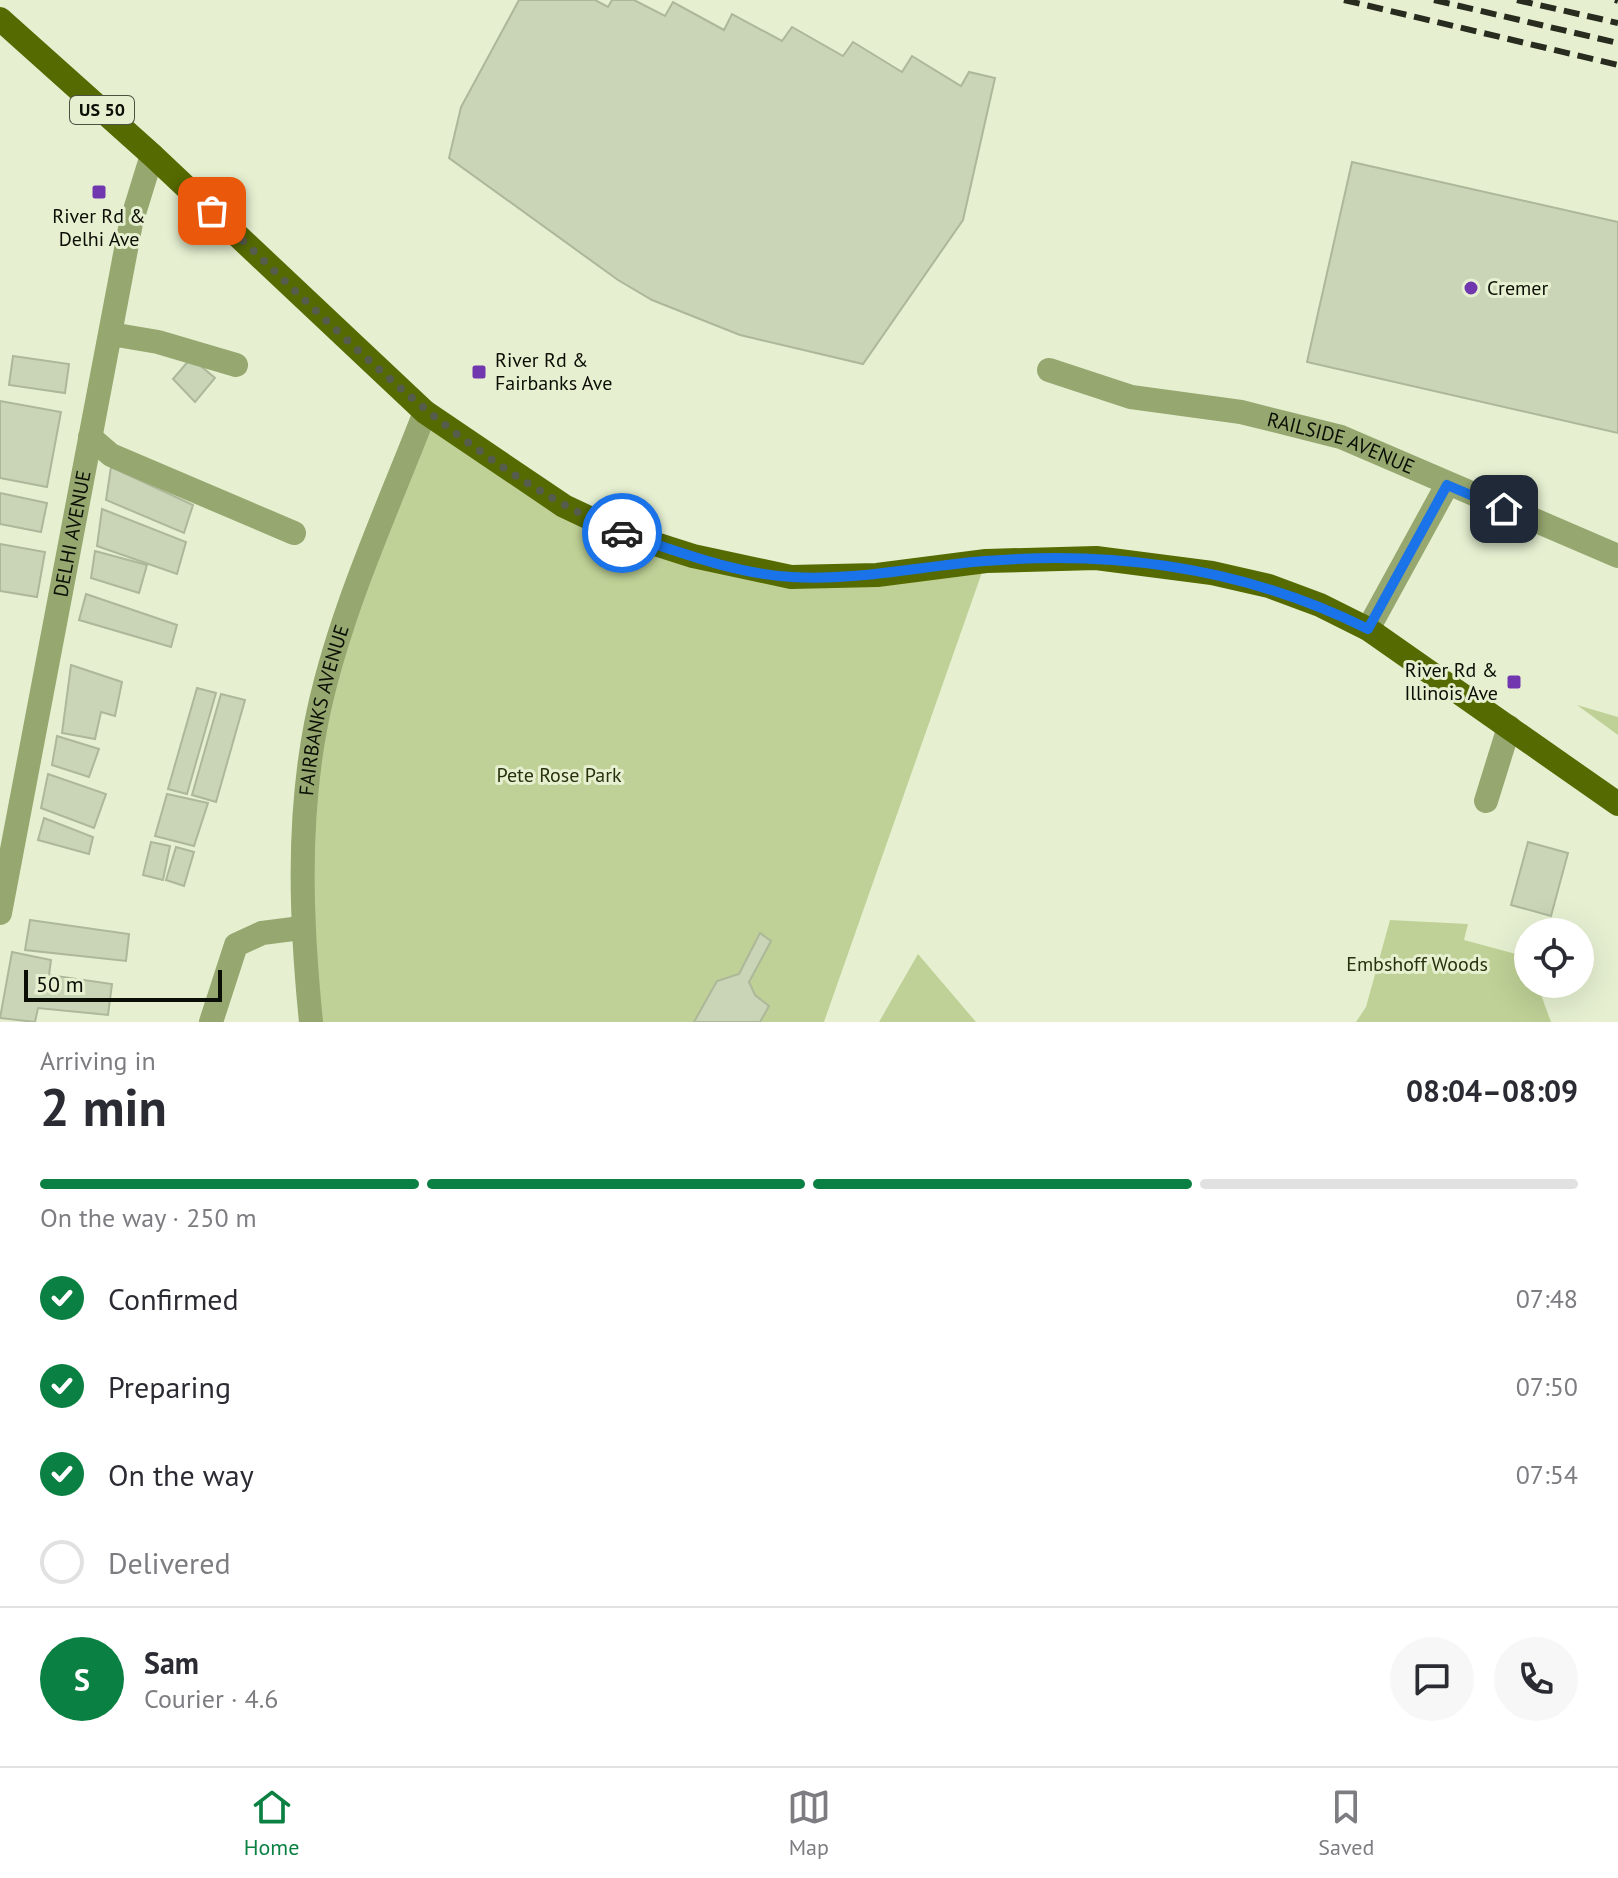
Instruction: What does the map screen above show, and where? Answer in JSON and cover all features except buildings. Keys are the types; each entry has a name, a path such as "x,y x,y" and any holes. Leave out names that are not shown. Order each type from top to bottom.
{"main road":[{"name":"US 50","path":"0,19 152,155 425,412 564,506 621,533 714,561 791,577 877,575 986,561 1096,558 1212,573 1269,586 1320,605 1368,629 1618,804"}],"street":[{"name":"DELHI AVENUE","path":"0,913 131,223 152,155"},
{"path":"111,334 158,342 236,365"},
{"name":"RAILSIDE AVENUE","path":"1049,370 1131,397 1241,412 1341,437 1618,556"},
{"name":"FAIRBANKS AVENUE","path":"311,1022 301,928 306,808 316,723 349,613 425,412"},
{"path":"90,437 111,455 294,533"},
{"path":"1368,629 1447,485"},
{"path":"1486,801 1509,727"},
{"path":"211,1022 236,945 262,933 301,928"}],"green space":[{"name":"Pete Rose Park","path":"425,412 564,506 791,577 986,561 824,1022 311,1022 316,723"},
{"path":"1577,705 1618,717 1618,735"},
{"name":"Embshoff Woods","path":"1390,920 1468,924 1464,940 1514,953 1514,998 1542,998 1551,1022 1356,1022 1366,1007"},
{"path":"918,954 976,1022 879,1022"}],"railway":[{"path":"1344,0 1618,65"},
{"path":"1434,0 1618,43"},
{"path":"1517,0 1618,23"}],"way so far":[{"path":"212,211 425,412 486,457 564,506 622,533"}],"place":[{"name":"River Rd & Delhi Ave","path":"99,192"},
{"name":"Cremer","path":"1471,288"},
{"name":"River Rd & Fairbanks Ave","path":"479,372"},
{"name":"River Rd & Illinois Ave","path":"1514,682"}],"route":[{"path":"622,533 693,556 791,577 877,575 986,561 1096,558 1154,565 1212,573 1269,586 1320,605 1368,629 1447,485 1504,509"}]}
